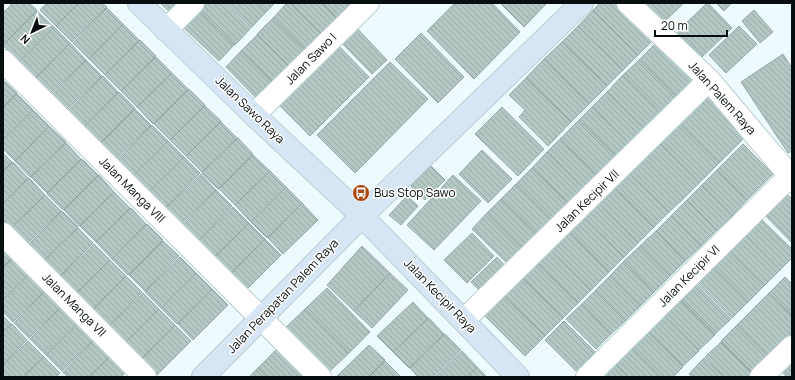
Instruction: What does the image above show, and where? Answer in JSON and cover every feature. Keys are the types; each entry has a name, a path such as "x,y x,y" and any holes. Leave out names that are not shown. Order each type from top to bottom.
{"street":[{"name":"Jalan Sawo Raya","path":"139,3 254,115 362,216"},
{"path":"166,30 193,3"},
{"name":"Jalan Sawo I","path":"254,115 368,3"},
{"name":"Jalan Perapatan Palem Raya","path":"203,377 362,216 582,3"},
{"name":"Jalan Palem Raya","path":"628,3 709,80 791,177"},
{"name":"Jalan Manga VIII","path":"3,61 320,377"},
{"name":"Jalan Kecipir VII","path":"464,320 709,80"},
{"name":"Jalan Kecipir VI","path":"587,377 791,177"},
{"name":"Jalan Kecipir Raya","path":"362,216 518,377"},
{"name":"Jalan Manga VII","path":"3,234 144,377"},
{"path":"762,377 792,347"}],"building":[{"path":"13,3 29,3 37,10 3,45 3,13"},
{"path":"47,3 79,3 56,26 40,10"},
{"path":"79,3 102,3 107,7 72,42 56,26"},
{"path":"160,3 187,3 174,16"},
{"path":"207,3 223,3 250,29 235,45 199,11"},
{"path":"225,3 257,3 266,12 251,28"},
{"path":"257,3 275,3 266,12"},
{"path":"287,3 290,3 324,37 308,52 273,18"},
{"path":"290,3 322,3 339,20 324,36"},
{"path":"323,3 354,3 339,20"},
{"path":"455,3 492,3 520,32 474,79 427,31"},
{"path":"500,3 547,3 524,27"},
{"path":"600,3 619,3 655,38 638,55 593,10"},
{"path":"646,3 684,3 662,24 644,5"},
{"path":"707,3 732,28 702,57 677,32"},
{"path":"716,3 732,3 724,11"},
{"path":"107,8 123,24 89,59 73,43"},
{"path":"593,10 638,55 623,70 578,26"},
{"path":"754,10 773,32 760,43 742,21"},
{"path":"37,11 54,27 19,62 3,45"},
{"path":"199,11 234,45 219,61 183,27"},
{"path":"273,18 308,53 292,69 257,34"},
{"path":"123,24 139,40 105,75 89,59"},
{"path":"353,24 387,60 372,74 338,39"},
{"path":"578,26 623,70 607,86 562,42"},
{"path":"739,26 757,44 726,73 709,55"},
{"path":"54,27 70,43 35,78 19,62"},
{"path":"421,33 464,77 438,103 395,59"},
{"path":"257,35 292,70 276,85 241,51"},
{"path":"660,39 700,79 680,100 639,60"},
{"path":"140,40 156,56 121,91 105,75"},
{"path":"335,42 369,77 310,136 275,101"},
{"path":"562,42 607,86 589,104 544,59"},
{"path":"70,43 86,60 51,94 36,78"},
{"path":"241,51 276,86 260,102 226,67"},
{"path":"783,54 792,68 792,151 788,153 741,82"},
{"path":"156,57 172,73 137,107 121,91"},
{"path":"544,59 589,104 571,122 526,78"},
{"path":"86,60 102,76 67,110 52,95"},
{"path":"639,60 680,100 664,116 623,75"},
{"path":"390,62 428,99 355,173 317,135"},
{"path":"172,73 188,89 153,124 137,107"},
{"path":"623,75 664,116 648,132 607,92"},
{"path":"103,76 118,92 84,127 68,111"},
{"path":"526,78 571,122 548,146 519,117 525,110 509,95"},
{"path":"3,80 17,93 3,107"},
{"path":"189,89 205,105 170,140 154,124"},
{"path":"119,92 135,108 100,143 84,127"},
{"path":"607,92 648,132 633,147 592,107"},
{"path":"705,93 747,135 719,163 677,121"},
{"path":"17,94 33,110 3,140 3,108"},
{"path":"205,106 221,121 186,156 170,140"},
{"path":"502,107 544,149 518,176 475,134"},
{"path":"592,107 633,147 620,160 579,120"},
{"path":"135,109 151,125 116,159 101,143"},
{"path":"33,110 49,126 15,161 3,149 3,140"},
{"path":"579,120 620,160 601,179 560,139"},
{"path":"677,121 719,163 699,183 658,141"},
{"path":"221,122 237,138 202,172 186,156"},
{"path":"152,125 168,141 133,176 117,160"},
{"path":"49,126 66,142 30,177 15,161"},
{"path":"238,138 253,154 218,189 202,173"},
{"path":"560,139 601,179 588,192 547,152"},
{"path":"168,141 184,157 149,192 133,176"},
{"path":"658,141 699,183 684,198 642,156"},
{"path":"66,143 81,159 47,193 31,177"},
{"path":"743,144 773,174 747,200 717,170"},
{"path":"482,150 512,179 488,203 459,174"},
{"path":"547,152 588,192 573,208 532,168"},
{"path":"3,153 12,162 3,171"},
{"path":"253,155 270,171 235,205 219,189"},
{"path":"642,156 684,198 669,212 627,171"},
{"path":"184,157 200,173 165,208 149,192"},
{"path":"82,159 98,175 63,210 47,194"},
{"path":"13,162 28,178 3,204 3,172"},
{"path":"431,166 445,180 425,200 411,186"},
{"path":"532,168 573,208 557,225 516,184"},
{"path":"717,170 747,200 732,216 702,185"},
{"path":"270,171 286,187 251,222 235,205"},
{"path":"627,171 669,212 654,227 613,186"},
{"path":"201,174 216,190 181,224 166,208"},
{"path":"99,175 114,192 79,226 64,210"},
{"path":"453,175 481,201 434,250 407,225"},
{"path":"29,178 45,195 10,229 3,222 3,204"},
{"path":"516,184 557,225 542,239 501,199"},
{"path":"702,185 732,216 717,230 687,200"},
{"path":"613,186 654,227 638,243 597,201"},
{"path":"286,187 302,203 267,238 251,222"},
{"path":"216,190 232,206 198,241 182,225"},
{"path":"783,190 792,199 792,243 761,211"},
{"path":"114,192 130,208 96,242 80,226"},
{"path":"45,195 61,211 26,245 10,229"},
{"path":"407,196 418,206 401,225 389,215"},
{"path":"501,199 542,239 528,254 487,213"},
{"path":"687,200 717,230 701,246 671,216"},
{"path":"597,201 638,243 624,257 582,216"},
{"path":"302,203 318,220 283,254 268,238"},
{"path":"233,207 249,223 214,257 198,241"},
{"path":"131,208 146,224 112,259 96,242"},
{"path":"62,211 78,227 43,261 27,246"},
{"path":"487,213 528,254 513,269 472,229"},
{"path":"582,216 624,257 609,272 568,230"},
{"path":"671,216 701,246 685,261 656,231"},
{"path":"761,219 792,249 792,258 780,270 745,234"},
{"path":"249,223 265,239 231,273 215,257"},
{"path":"147,224 163,240 128,275 112,259"},
{"path":"78,228 93,243 58,278 43,262"},
{"path":"568,230 609,272 591,290 549,249"},
{"path":"656,231 685,261 670,276 640,246"},
{"path":"472,233 494,256 467,283 444,260"},
{"path":"745,235 780,270 764,286 729,251"},
{"path":"265,239 281,255 246,290 231,274"},
{"path":"163,241 179,256 145,291 129,275"},
{"path":"3,243 15,255 3,267"},
{"path":"94,244 110,260 75,294 59,278"},
{"path":"362,246 390,273 354,311 327,285"},
{"path":"640,246 670,276 654,292 624,261"},
{"path":"549,249 591,290 578,303 536,262"},
{"path":"729,251 764,286 748,302 713,267"},
{"path":"16,255 32,271 3,300 3,268"},
{"path":"180,257 196,273 161,308 145,292"},
{"path":"497,257 510,271 485,296 471,282"},
{"path":"110,260 126,276 91,311 75,295"},
{"path":"624,261 654,292 640,306 610,276"},
{"path":"536,262 578,303 563,318 521,277"},
{"path":"713,267 748,302 732,318 697,283"},
{"path":"32,271 48,288 13,322 3,312 3,300"},
{"path":"196,273 212,289 177,324 161,308"},
{"path":"390,273 408,290 372,328 354,311"},
{"path":"126,276 142,292 108,327 92,311"},
{"path":"610,276 640,306 625,321 595,291"},
{"path":"521,277 563,318 545,336 503,295"},
{"path":"785,277 792,284 792,315 769,293"},
{"path":"696,284 731,319 715,334 680,299"},
{"path":"48,288 64,304 29,338 14,323"},
{"path":"327,288 370,332 349,353 305,309"},
{"path":"212,289 228,305 193,340 178,324"},
{"path":"595,291 625,321 611,334 582,304"},
{"path":"143,293 159,309 124,344 108,327"},
{"path":"769,293 792,316 792,340 788,344 753,309"},
{"path":"503,295 545,336 525,356 483,314"},
{"path":"680,300 715,335 699,350 664,316"},
{"path":"413,302 428,318 393,352 377,336"},
{"path":"64,304 81,320 46,355 30,339"},
{"path":"582,304 611,334 596,349 566,319"},
{"path":"159,309 175,325 140,360 124,344"},
{"path":"305,309 349,353 327,374 283,330"},
{"path":"753,309 788,344 772,360 737,325"},
{"path":"3,316 11,324 3,332"},
{"path":"664,316 699,351 683,366 648,332"},
{"path":"429,318 444,334 409,368 393,352"},
{"path":"81,320 97,336 62,371 46,355"},
{"path":"564,321 595,352 576,371 545,340"},
{"path":"12,324 27,340 3,364 3,332"},
{"path":"175,325 191,341 156,376 141,360"},
{"path":"737,325 772,360 756,376 721,341"},
{"path":"648,332 683,367 673,377 661,377 632,348"},
{"path":"445,334 461,350 433,377 418,377 410,368"},
{"path":"97,337 113,353 89,377 68,377 63,372"},
{"path":"28,341 44,357 23,377 3,377 3,365"},
{"path":"721,342 756,377 724,377 705,357"},
{"path":"369,345 385,360 368,377 336,377"},
{"path":"279,347 309,377 267,377 258,368"},
{"path":"632,348 661,377 629,377 616,364"},
{"path":"462,351 477,367 467,377 435,377"},
{"path":"114,353 129,369 121,377 89,377"},
{"path":"792,355 792,377 787,377 778,368"},
{"path":"44,357 60,373 56,377 23,377"},
{"path":"704,358 724,377 692,377 689,374"},
{"path":"385,361 401,377 369,377"},
{"path":"616,365 628,377 603,377"},
{"path":"477,367 487,377 467,377"},
{"path":"258,368 267,377 249,377"}],"place":[{"name":"Bus Stop Sawo","path":"361,193"}]}
